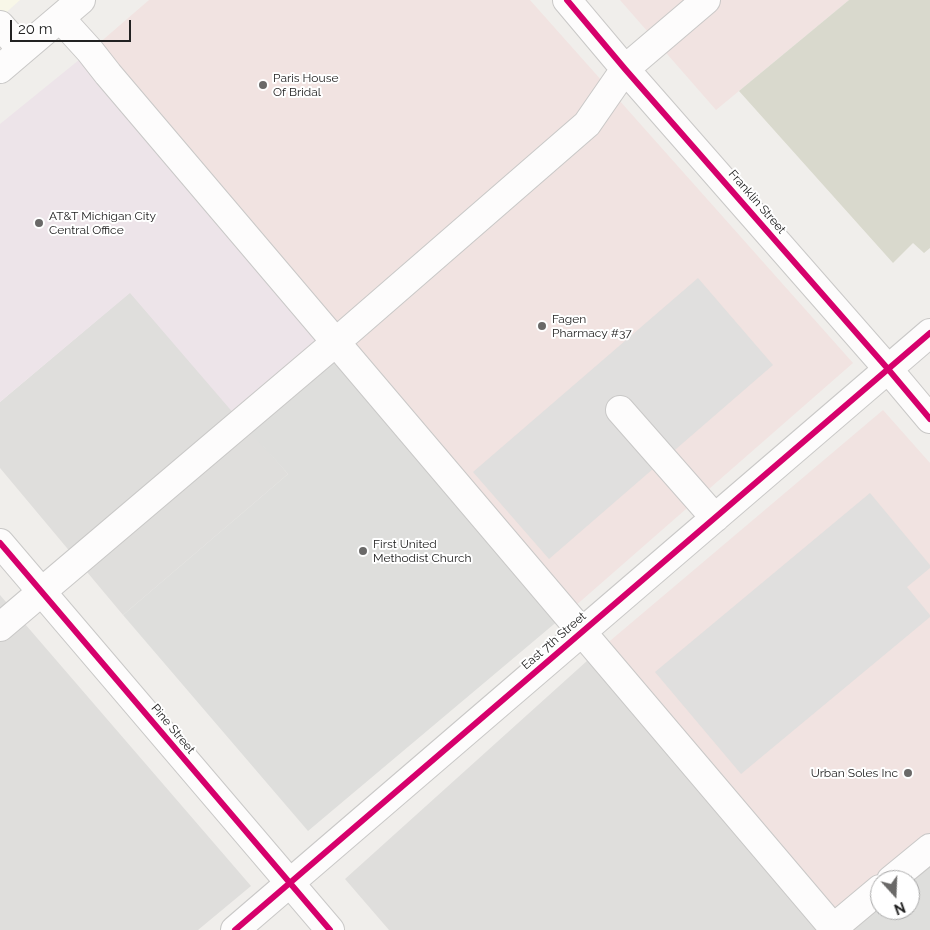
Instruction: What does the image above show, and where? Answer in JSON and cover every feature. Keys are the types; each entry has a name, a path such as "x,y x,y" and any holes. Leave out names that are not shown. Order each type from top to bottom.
{"street":[{"path":"0,69 80,0"},
{"name":"Franklin Street","path":"567,0 930,419"},
{"path":"0,627 336,342 587,124 625,69 706,0"},
{"path":"60,18 90,51 833,929 870,898"},
{"path":"0,25 22,50"},
{"name":"East 7th Street","path":"235,930 930,333"},
{"path":"620,410 715,518"},
{"name":"Pine Street","path":"0,543 330,930"},
{"path":"903,870 930,848"}],"shaded area":[{"path":"0,0 20,0 0,18"},
{"path":"149,0 530,0 853,363 566,614 90,51"},
{"path":"620,0 849,0 716,110"},
{"path":"849,0 930,0 930,248 924,253 913,243 893,263 739,91"},
{"path":"90,51 336,342 241,422 130,293 0,402 0,124"},
{"path":"698,278 773,365 549,559 473,472"},
{"path":"130,292 288,474 123,615 0,468 0,402"},
{"path":"336,342 566,614 308,831 123,615 288,474 241,422"},
{"path":"883,410 930,463 930,848 903,870 870,870 870,897 833,928 598,651"},
{"path":"870,493 930,565 930,568 907,587 930,617 741,774 655,672"},
{"path":"0,595 251,886 198,930 0,930"},
{"path":"598,651 835,930 389,930 345,879"},
{"path":"930,848 930,930 835,930 870,898 870,920 920,920 920,870 916,870"}],"cycle path":[{"path":"567,0 930,419"},
{"path":"235,930 930,333"},
{"path":"0,543 330,930"}],"place":[{"name":"Paris House Of Bridal","path":"263,85"},
{"name":"AT&T Michigan City Central Office","path":"39,223"},
{"name":"Fagen Pharmacy #37","path":"542,326"},
{"name":"First United Methodist Church","path":"363,551"},
{"name":"Urban Soles Inc","path":"908,773"}]}
